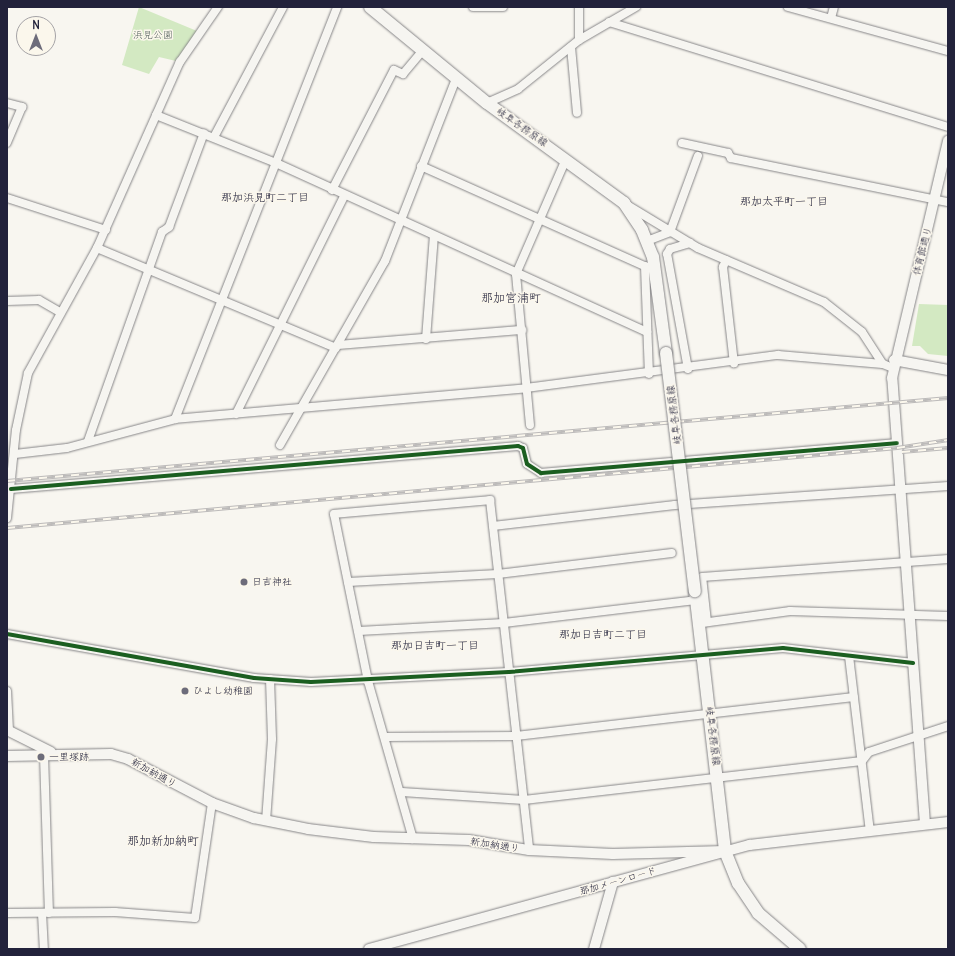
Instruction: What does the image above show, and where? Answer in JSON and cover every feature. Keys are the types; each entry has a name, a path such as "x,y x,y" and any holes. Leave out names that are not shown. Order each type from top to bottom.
{"main road":[{"name":"岐阜各務原線","path":"370,7 487,103 566,159 624,203 647,241 657,275 696,596 703,623 702,652 718,776 725,851 738,883 758,913 800,949"}],"street":[{"path":"7,518 11,489 10,466 15,454 20,403 28,373 106,230 180,62 218,7"},
{"path":"214,137 284,7"},
{"path":"175,419 221,298 337,7"},
{"path":"473,7 503,7"},
{"path":"579,7 579,40"},
{"path":"487,103 518,89 579,40 636,7"},
{"path":"788,7 948,51"},
{"path":"831,18 834,7"},
{"path":"609,22 948,127"},
{"path":"571,47 577,113"},
{"path":"332,190 394,70 403,74 422,51"},
{"path":"280,445 300,408 338,347 385,261 421,166 434,140 456,79"},
{"path":"7,103 22,107 7,143"},
{"path":"156,115 276,163 399,222 434,236 647,332"},
{"path":"88,441 149,270 204,133"},
{"name":"体育館通り","path":"925,824 890,364 935,200 946,157 948,141"},
{"path":"682,143 728,153 731,158 948,202"},
{"path":"647,241 670,232 698,156"},
{"path":"530,425 516,274 566,159"},
{"path":"421,166 645,266 649,374"},
{"path":"236,414 344,196"},
{"path":"7,198 106,230"},
{"path":"624,203 690,243 824,302 842,314 862,332 890,364"},
{"path":"426,339 434,236"},
{"path":"688,369 667,254 670,250 690,243"},
{"path":"97,248 338,347 522,330"},
{"path":"726,260 723,268 734,363"},
{"path":"7,301 39,300 60,312"},
{"path":"15,454 50,451 175,419 526,388 649,374 778,356 890,364 948,370"},
{"path":"11,489 518,446 523,448 527,464 541,473 897,443"},
{"path":"493,526 675,505 899,488 948,486"},
{"path":"413,839 402,792 368,681 334,514 490,500 529,850"},
{"path":"348,582 498,574 672,553"},
{"path":"948,560 702,577 703,623 790,611 855,612 910,617 948,616"},
{"path":"359,631 504,623 696,596"},
{"path":"7,634 270,679 368,681 509,672 702,652 783,648 913,663"},
{"path":"848,656 870,831"},
{"path":"266,821 272,739 270,679"},
{"path":"7,691 8,731 48,754 46,913 44,949"},
{"path":"386,737 516,736 709,712 854,697"},
{"path":"402,792 524,800 718,776 862,761 869,752 948,726"},
{"name":"新加納通り","path":"7,756 92,753 128,759 212,803 266,821 413,839 469,840 529,850 613,854 725,851"},
{"path":"7,913 115,912 195,918 212,803"},
{"name":"那加メーンロード","path":"368,949 725,851 948,822"},
{"path":"594,949 613,882"}],"green space":[{"name":"浜見公園","path":"139,7 197,31 176,61 159,57 149,74 122,65"},
{"path":"919,304 948,305 948,356 928,354 920,346 912,346"}],"railway":[{"path":"7,481 948,398"},
{"path":"7,528 897,448 948,440"},
{"path":"902,452 948,448"}],"cycle path":[{"path":"11,489 518,446 523,448 527,464 541,473 897,443"},
{"path":"7,634 254,678 311,682 509,672 783,648 913,663"}],"place":[{"name":"日吉神社","path":"244,582"},
{"name":"ひよし幼稚園","path":"185,691"},
{"name":"一里塚跡","path":"41,757"}],"district":[{"name":"那加浜見町二丁目","path":"265,197"},
{"name":"那加太平町一丁目","path":"784,201"},
{"name":"那加宮浦町","path":"511,298"},
{"name":"那加日吉町二丁目","path":"603,634"},
{"name":"那加日吉町一丁目","path":"435,645"},
{"name":"那加新加納町","path":"163,841"}]}
